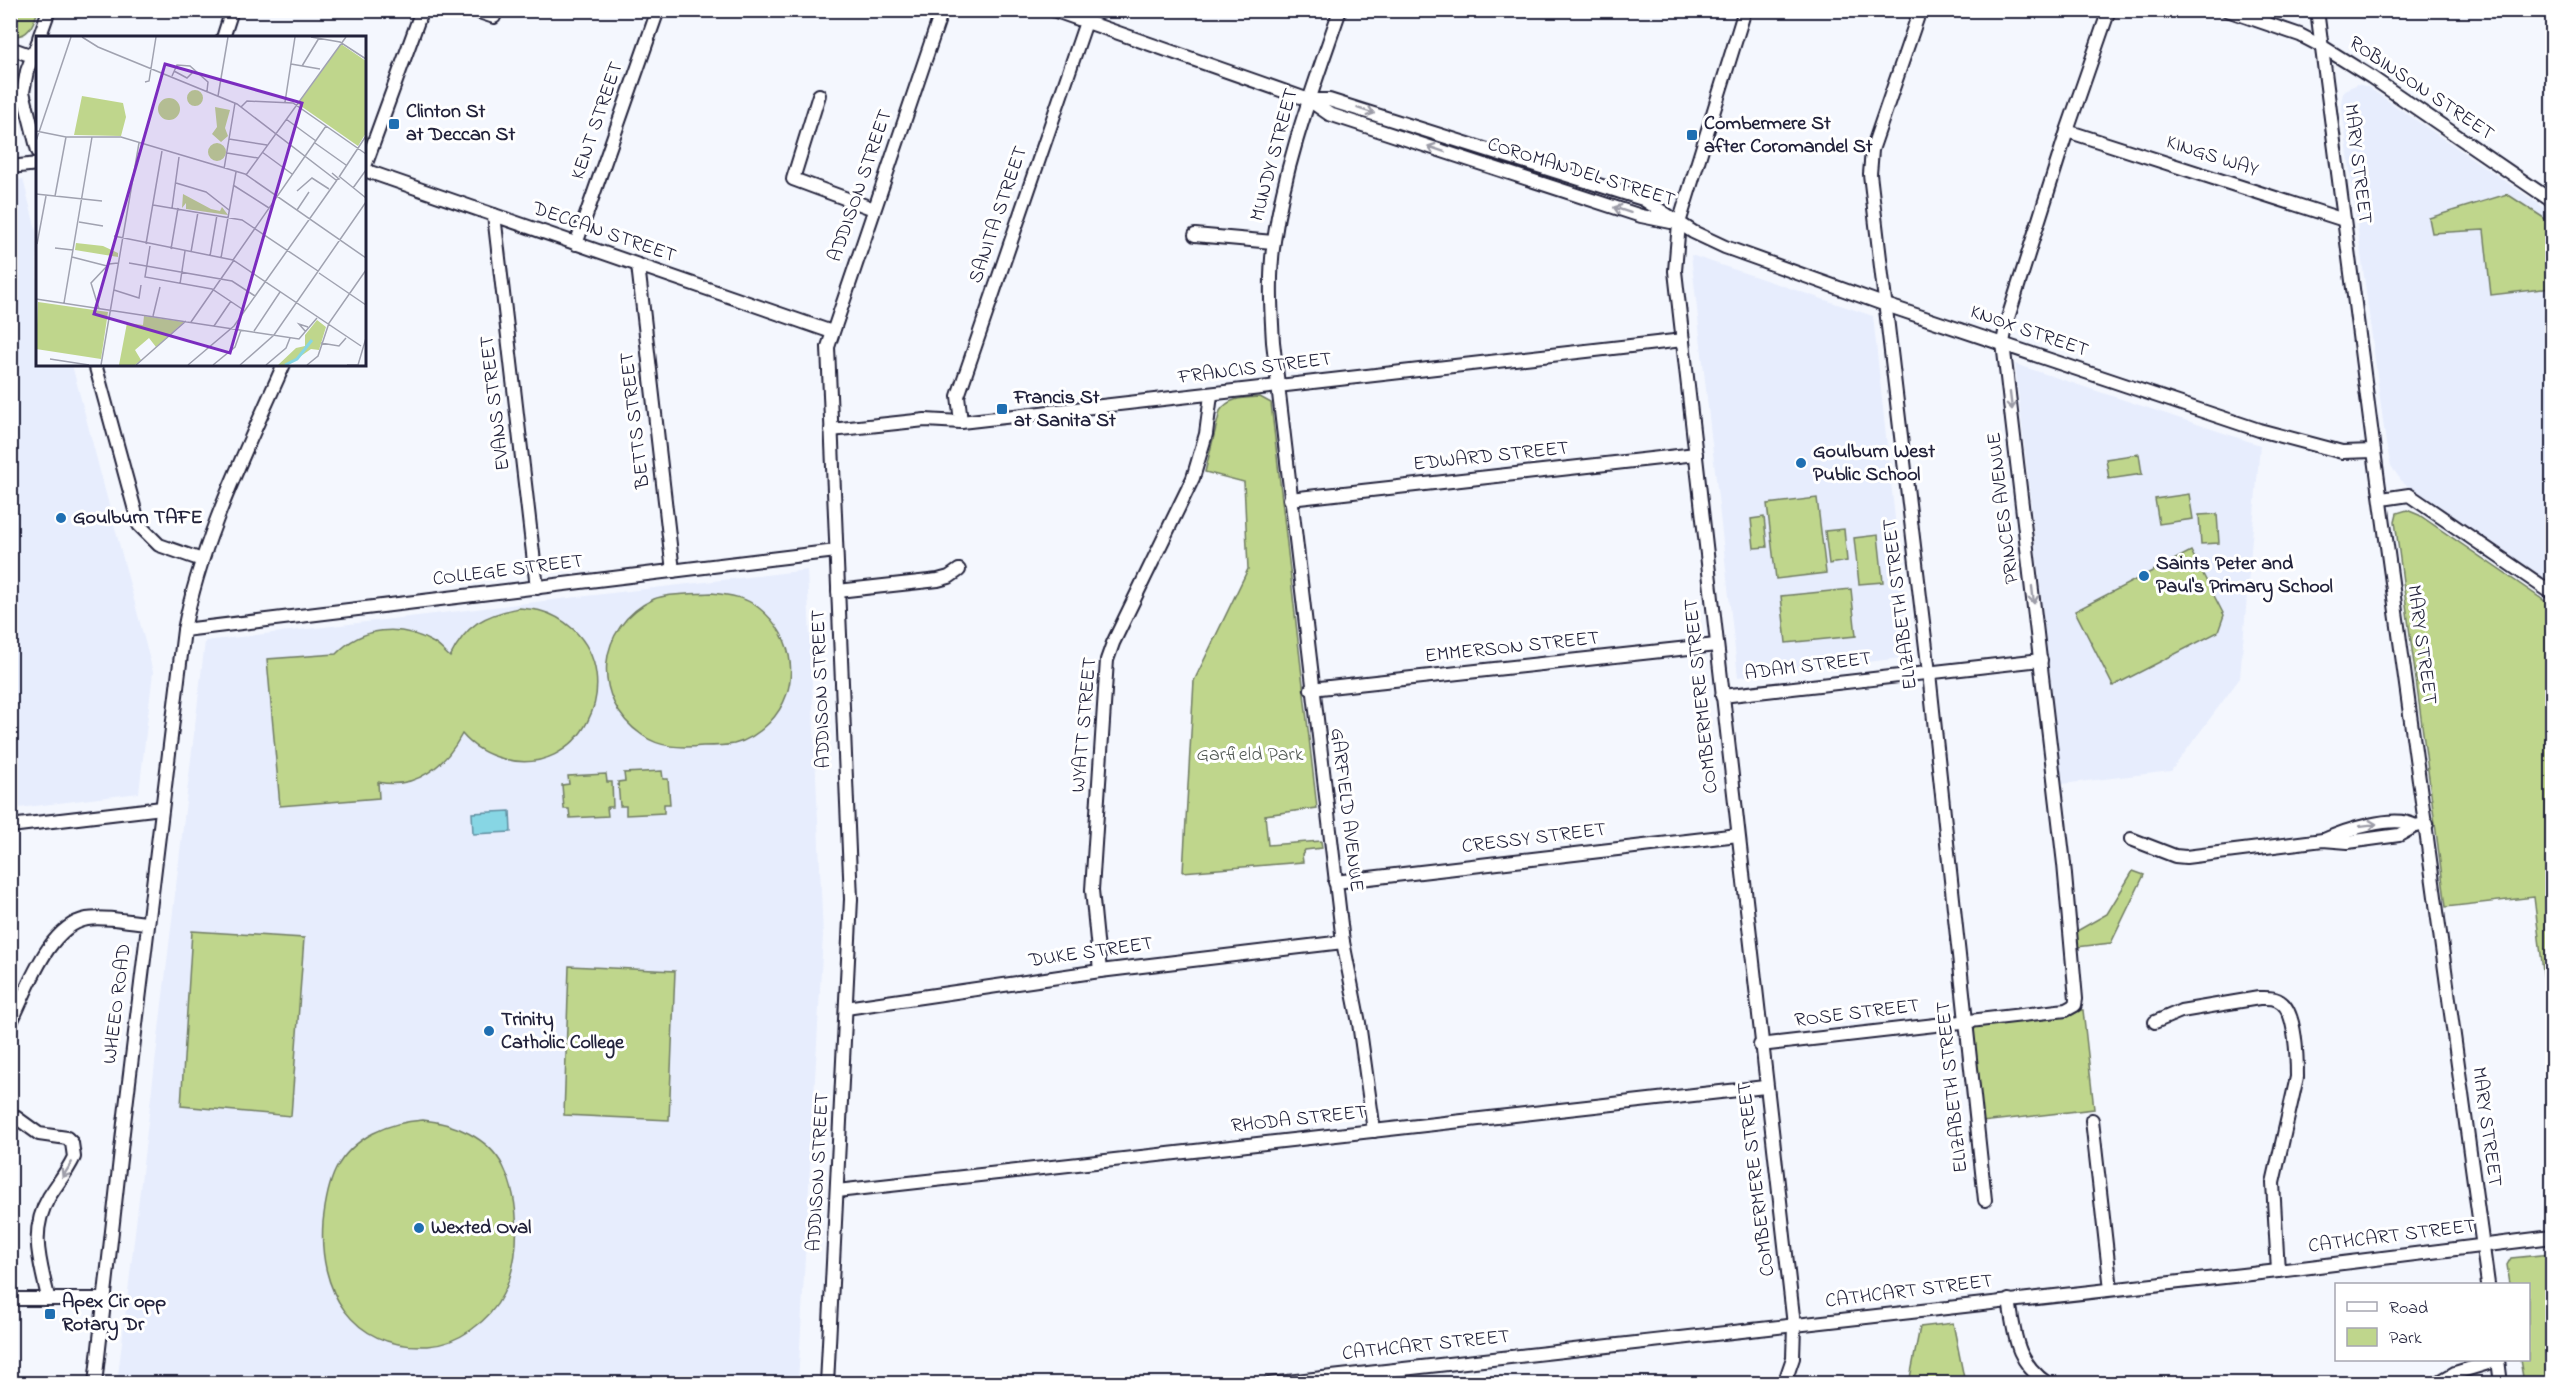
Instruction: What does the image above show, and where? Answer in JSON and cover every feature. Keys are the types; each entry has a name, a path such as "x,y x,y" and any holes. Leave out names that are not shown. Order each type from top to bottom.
{"street":[{"path":"40,36 48,10"},
{"path":"224,36 232,10"},
{"path":"366,164 422,10"},
{"path":"473,10 494,17"},
{"name":"KENT STREET","path":"576,244 658,10"},
{"name":"ADDISON STREET","path":"827,1383 846,1008 850,871 828,347 942,10"},
{"name":"COROMANDEL STREET","path":"1053,10 1309,100 1329,114 1641,216 1678,223"},
{"name":"MUNDY STREET","path":"1278,386 1270,295 1273,242 1286,176 1340,10"},
{"name":"COMBERMERE STREET","path":"1745,10 1678,223 1675,271 1765,1087 1794,1325 1793,1358 1784,1383"},
{"name":"ELIZABETH STREET","path":"1920,10 1872,150 1870,174 1929,673 1985,1200"},
{"name":"PRINCES AVENUE","path":"2066,1010 2075,1005 2076,999 2041,660 2003,343 2007,321 2067,131 2109,10"},
{"name":"ROBINSON STREET","path":"2227,10 2300,35 2323,47 2553,201"},
{"name":"MARY STREET","path":"2318,10 2382,499 2421,825 2488,1283"},
{"name":"SANITA STREET","path":"961,422 958,396 1086,22"},
{"path":"10,48 35,57 25,78 23,92 36,143"},
{"path":"819,95 793,180 874,209"},
{"name":"COROMANDEL STREET","path":"1309,100 1329,100 1643,199 1678,223"},
{"path":"1402,138 1407,124"},
{"name":"KINGS WAY","path":"2067,131 2344,220"},
{"path":"1481,164 1485,149"},
{"path":"10,167 36,164"},
{"name":"DECCAN STREET","path":"366,171 832,332"},
{"path":"1562,190 1567,175"},
{"name":"EVANS STREET","path":"494,215 537,588"},
{"name":"KNOX STREET","path":"1678,223 1725,247 2259,430 2342,452 2374,451"},
{"path":"1195,235 1273,242"},
{"name":"BETTS STREET","path":"638,265 673,571"},
{"name":"FRANCIS STREET","path":"831,430 925,420 961,422 1683,340"},
{"path":"96,366 140,525 159,545 202,560"},
{"name":"WHEEO ROAD","path":"95,1383 103,1299 183,630 202,560 220,511 283,366"},
{"name":"GARFIELD AVENUE","path":"1278,386 1311,690 1335,882 1343,942 1359,1023 1374,1131"},
{"name":"WYATT STREET","path":"1100,971 1092,890 1107,660 1113,643 1193,478 1206,434 1211,394"},
{"name":"EDWARD STREET","path":"1290,499 1696,454"},
{"path":"2382,499 2409,495 2553,593"},
{"name":"COLLEGE STREET","path":"183,630 836,551"},
{"path":"838,591 938,580 949,577 959,570"},
{"name":"EMMERSON STREET","path":"1311,690 1716,645"},
{"name":"ADAM STREET","path":"1722,696 2041,660"},
{"path":"10,826 162,808"},
{"path":"2131,840 2175,856 2186,857 2323,840 2348,842 2399,835 2421,825"},
{"name":"CRESSY STREET","path":"1335,882 1738,835"},
{"path":"10,1024 50,946 64,930 88,919 148,923"},
{"name":"DUKE STREET","path":"846,1008 1100,971 1343,942"},
{"path":"2155,1022 2181,1011 2259,998 2272,998 2283,1003 2289,1012 2297,1060 2297,1077 2273,1184 2278,1271"},
{"name":"ROSE STREET","path":"1761,1045 2066,1010"},
{"name":"RHODA STREET","path":"837,1191 1765,1087"},
{"path":"10,1113 39,1134 67,1138 75,1151 74,1157 49,1197 38,1225 37,1250 48,1297"},
{"path":"2092,1120 2111,1289"},
{"name":"CATHCART STREET","path":"1269,1383 2278,1271 2553,1237"},
{"path":"10,1299 27,1300 48,1297 103,1299"},
{"path":"2009,1300 2016,1344 2022,1359 2034,1373 2048,1383"},
{"path":"2436,1383 2455,1373 2495,1361"},
{"path":"2498,1361 2501,1383"}],"shaded area":[{"path":"2358,84 2368,87 2552,213 2552,584 2403,483 2391,466 2386,444 2341,102 2344,90"},
{"name":"Goulburn TAFE","path":"23,179 36,230 36,366 72,366 153,672 139,793 11,809 10,181"},
{"name":"Goulburn West Public School","path":"1691,255 1873,316 1910,657 1738,677"},
{"name":"Saints Peter and Paul's Primary School","path":"2015,364 2260,445 2240,678 2171,771 2062,784"},
{"name":"Trinity Catholic College","path":"807,570 823,936 798,1383 117,1384 205,641"}],"green space":[{"path":"10,11 38,11 29,30 17,36 11,35"},
{"path":"2507,194 2547,220 2552,288 2491,295 2484,230 2432,233 2429,218"},
{"name":"Garfield Park","path":"1260,397 1271,403 1317,808 1265,815 1268,845 1321,841 1322,848 1305,850 1302,855 1303,862 1183,872 1194,681 1248,569 1244,482 1205,472 1220,411 1233,401"},
{"path":"2139,454 2142,474 2109,479 2106,459"},
{"path":"2189,494 2193,519 2159,524 2155,499"},
{"path":"1817,498 1826,573 1776,579 1767,504"},
{"path":"2407,510 2419,515 2552,606 2552,1045 2534,897 2446,907 2395,521 2397,513"},
{"path":"2217,514 2219,543 2201,544 2199,515"},
{"path":"1764,517 1767,547 1754,548 1751,519"},
{"path":"1844,529 1847,561 1829,564 1825,531"},
{"path":"1878,535 1883,582 1859,584 1854,538"},
{"path":"2191,551 2224,615 2218,632 2113,686 2075,611"},
{"path":"1851,589 1856,636 1786,643 1781,596"},
{"path":"712,593 749,601 771,620 781,633 790,664 787,695 780,709 762,730 739,743 687,747 656,742 642,735 625,720 614,702 608,683 607,664 611,644 620,627 635,611 654,599 675,595"},
{"path":"519,608 541,611 558,618 573,629 589,651 596,674 595,699 588,721 574,741 555,755 531,761 504,759 492,755 476,747 462,734 447,756 428,773 405,782 392,784 378,782 379,798 280,806 267,659 336,654 357,638 369,633 394,630 420,636 437,645 450,657 462,637 477,623 495,614"},
{"path":"662,771 663,779 668,779 670,804 664,804 664,813 626,815 626,806 620,806 618,782 625,781 624,773"},
{"path":"606,774 607,782 612,782 613,807 607,807 608,816 570,818 569,809 564,809 562,785 569,784 568,776"},
{"path":"2133,871 2144,875 2111,943 2077,947 2077,931 2107,914"},
{"path":"192,931 304,938 291,1116 181,1106"},
{"path":"569,966 675,971 669,1120 564,1115"},
{"path":"2083,1010 2094,1109 1982,1122 1972,1036 1975,1028 1981,1025 2072,1015"},
{"name":"Wexted Oval","path":"423,1120 458,1128 479,1139 488,1147 503,1166 509,1180 516,1213 516,1247 513,1264 509,1280 497,1304 481,1322 461,1336 438,1345 427,1346 401,1344 378,1337 359,1326 345,1311 334,1292 326,1270 323,1247 323,1222 327,1195 333,1175 343,1158 352,1148 373,1133 397,1124"},
{"path":"2552,1254 2552,1383 2524,1383 2520,1361 2530,1361 2530,1283 2510,1283 2507,1265 2511,1258"},
{"path":"1953,1323 1965,1383 1909,1383 1920,1327"}],"water":[{"path":"510,811 511,832 473,834 472,813"}],"place":[{"name":"Clinton St at Deccan St","path":"394,124"},
{"name":"Combermere St after Coromandel St","path":"1692,135"},
{"name":"Francis St at Sanita St","path":"1002,409"},
{"name":"Goulburn West Public School","path":"1801,463"},
{"name":"Goulburn TAFE","path":"61,518"},
{"name":"Saints Peter and Paul's Primary School","path":"2144,576"},
{"name":"Trinity Catholic College","path":"489,1031"},
{"name":"Wexted Oval","path":"419,1228"},
{"name":"Apex Cir opp Rotary Dr","path":"50,1314"}]}
